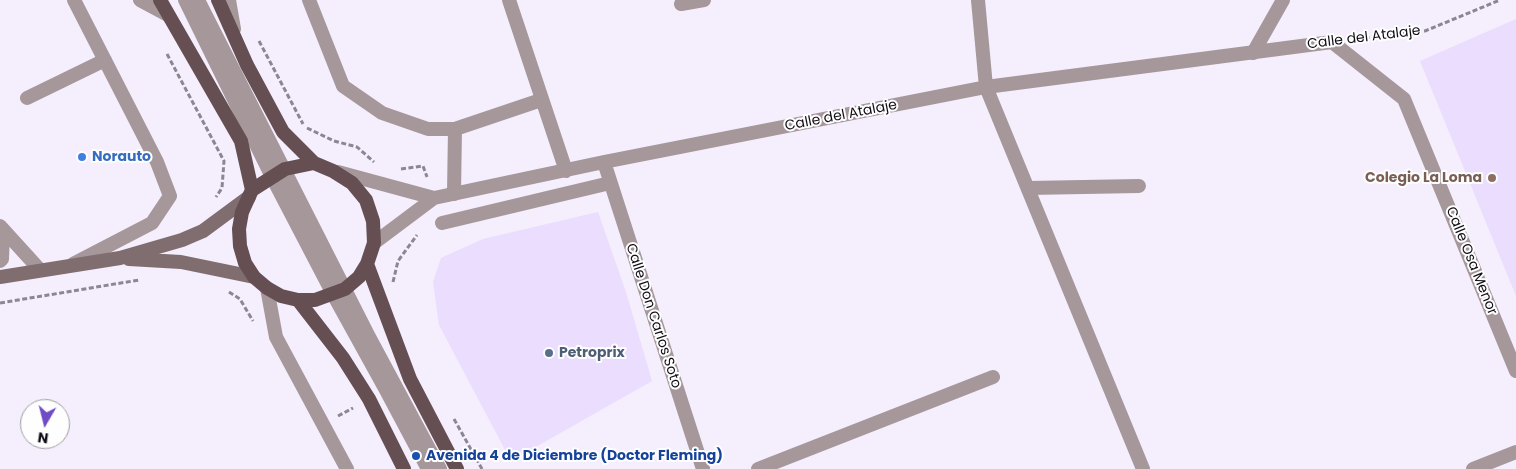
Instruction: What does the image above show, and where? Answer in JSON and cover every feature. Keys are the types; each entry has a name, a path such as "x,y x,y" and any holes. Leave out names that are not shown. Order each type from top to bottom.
{"main road":[{"path":"160,0 241,141 251,193 242,212 238,229 240,246 245,262 254,277 267,288 282,296 298,300 315,300 339,291 359,277 367,264 374,243 373,221 366,200 352,183 333,171 314,163 283,132 247,65 218,0"},
{"path":"0,277 120,258 182,240 203,230 272,177 285,170 314,163"},
{"path":"120,258 181,262 254,277"},
{"path":"367,264 410,379 457,469"},
{"path":"298,300 343,358 369,399 404,469"}],"street":[{"path":"69,266 152,223 170,196 157,162 74,0"},
{"path":"140,0 168,15"},
{"path":"185,0 272,177 440,469"},
{"path":"198,0 285,170 386,390 428,469"},
{"path":"229,0 234,35"},
{"path":"309,0 343,86 382,113 428,129 455,129 541,100"},
{"path":"509,0 566,171"},
{"path":"681,4 704,0"},
{"path":"978,0 986,87 1144,469"},
{"path":"1253,52 1283,0"},
{"name":"Calle del Atalaje","path":"374,243 434,198 604,162 986,87 1332,42"},
{"name":"Calle Osa Menor","path":"1332,42 1404,99 1516,371"},
{"path":"28,98 105,60"},
{"path":"454,194 455,129"},
{"name":"Calle Don Carlos Soto","path":"604,162 703,469"},
{"name":"Calle del Atalaje","path":"333,171 434,198"},
{"path":"442,223 610,183"},
{"path":"1028,188 1139,186"},
{"path":"0,261 2,259 2,229"},
{"path":"2,229 40,270"},
{"path":"267,288 276,337 347,469"},
{"path":"758,469 993,377"},
{"path":"1473,469 1516,452"}],"path":[{"name":"Calle del Atalaje","path":"1332,42 1425,31 1500,0"},
{"path":"0,303 139,280"}],"shaded area":[{"name":"Colegio La Loma","path":"1516,19 1516,296 1420,61"},
{"name":"Petroprix","path":"598,212 626,292 652,381 511,461 439,325 433,282 441,258 483,239"}],"place":[{"name":"Norauto","path":"82,157"},
{"name":"Colegio La Loma","path":"1492,178"},
{"name":"Petroprix","path":"549,353"},
{"name":"Avenida 4 de Diciembre (Doctor Fleming)","path":"416,456"}]}
